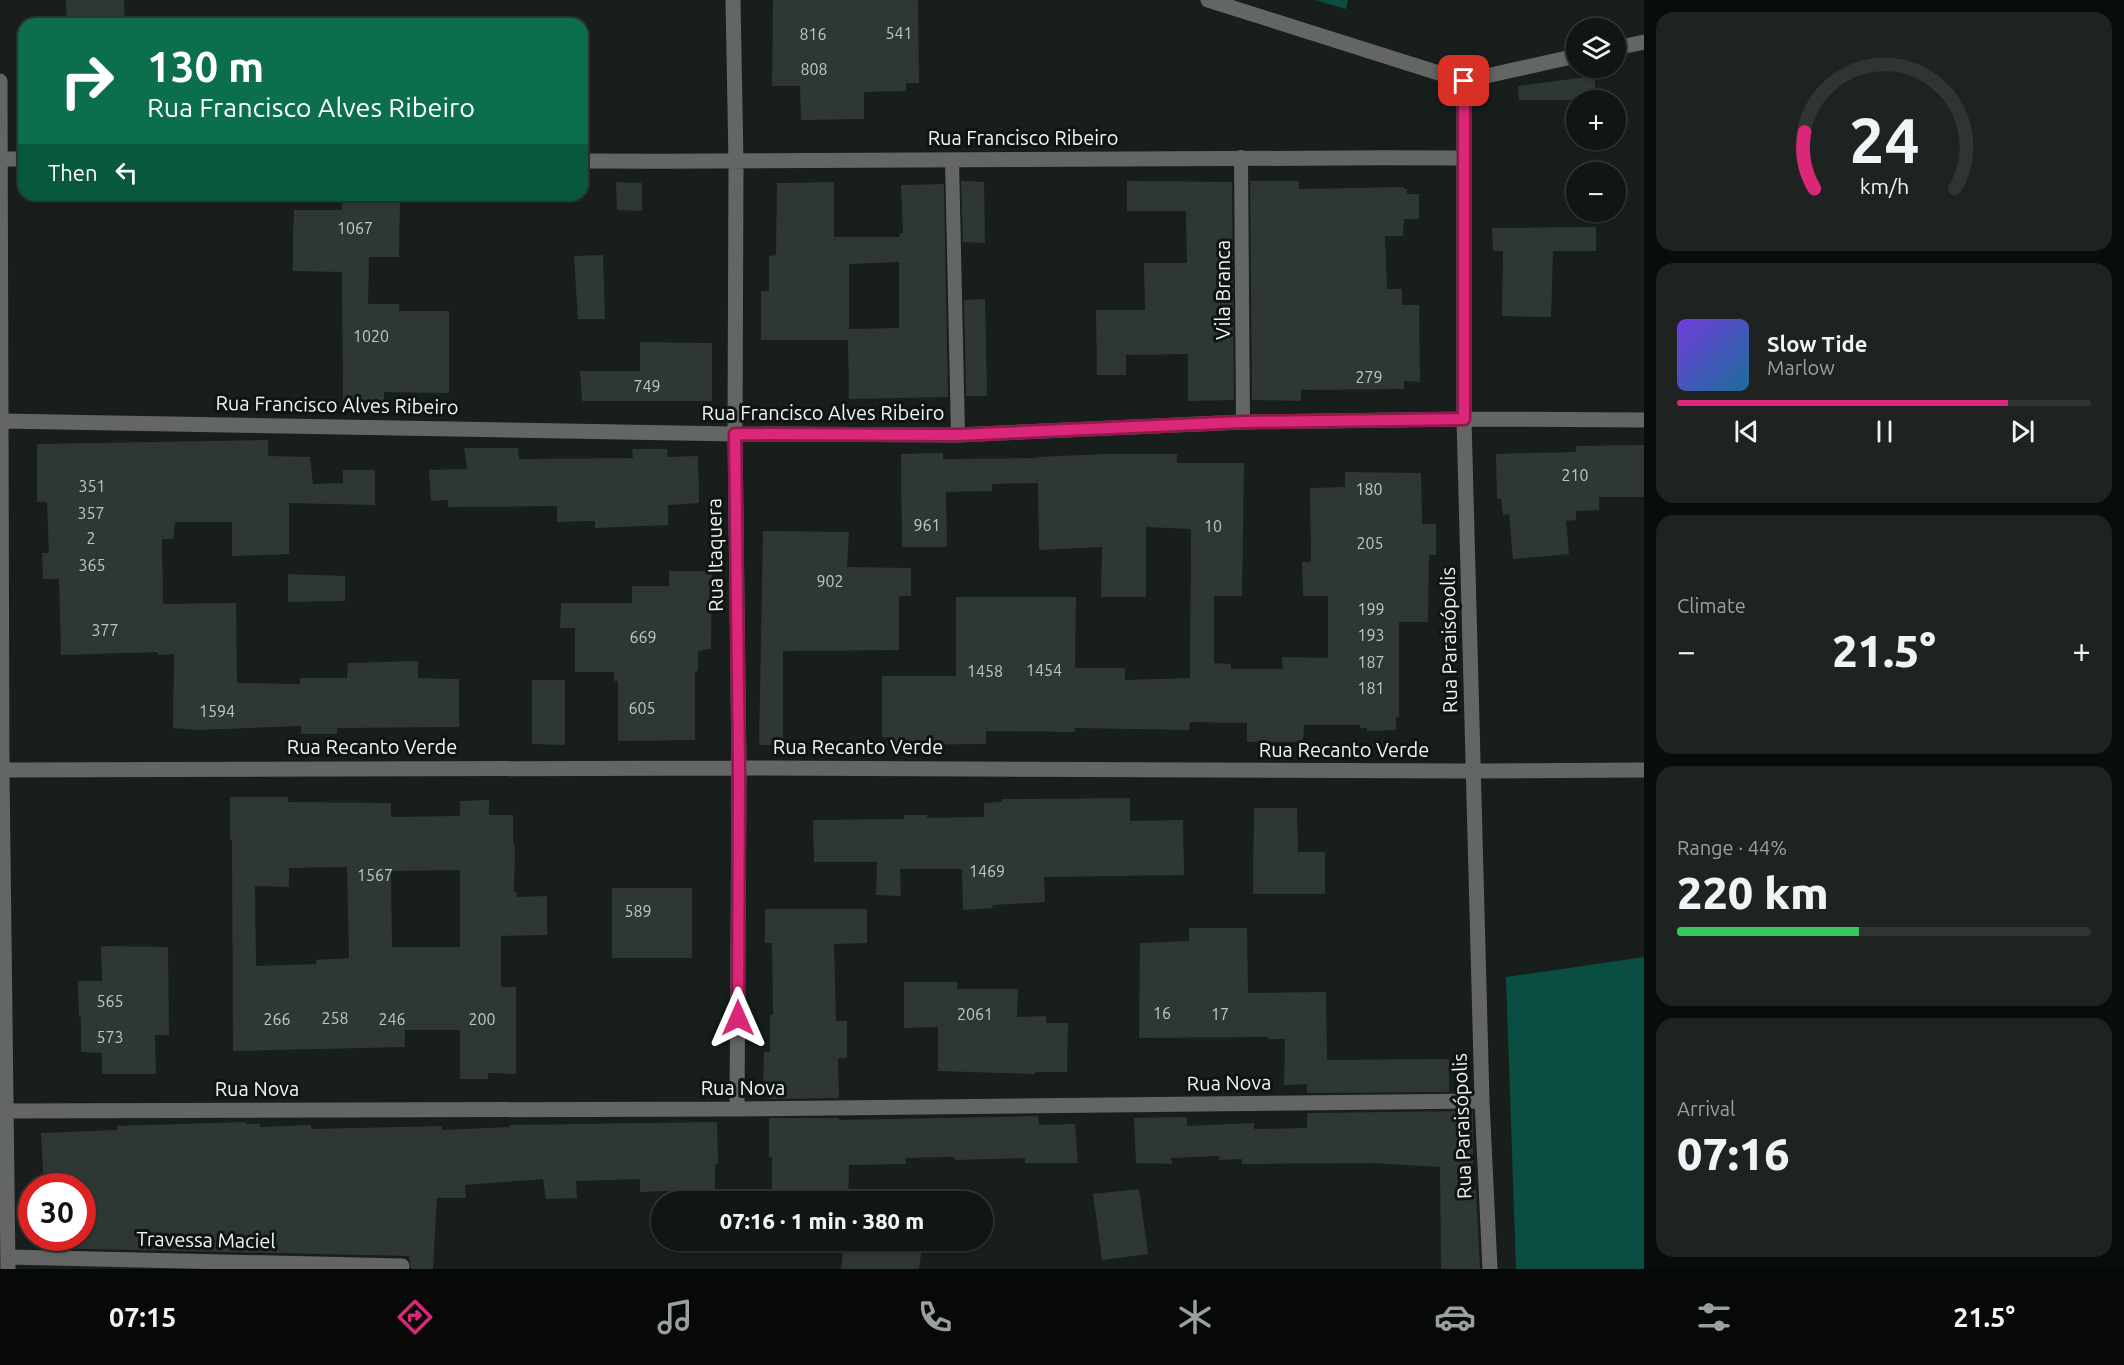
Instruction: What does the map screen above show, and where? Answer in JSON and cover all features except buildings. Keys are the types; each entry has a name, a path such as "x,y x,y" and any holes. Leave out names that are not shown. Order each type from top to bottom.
{"street":[{"name":"Rua Itaquera","path":"733,0 739,768 737,1109"},
{"path":"1208,0 1464,81 1566,58"},
{"path":"1626,46 1644,42"},
{"path":"0,81 1,770 8,1263"},
{"name":"Rua Paraisópolis","path":"1464,81 1464,419 1482,1101 1490,1269"},
{"name":"Rua Francisco Ribeiro","path":"588,161 1464,158"},
{"path":"1,159 18,159"},
{"name":"Rua Francisco Alves Ribeiro","path":"1,422 735,434 958,435 1243,422 1464,419 1644,420"},
{"name":"Rua Recanto Verde","path":"1,770 739,768 1644,770"},
{"name":"Rua Nova","path":"5,1111 737,1109 1482,1101"},
{"name":"Travessa Maciel","path":"8,1263 402,1266"}],"lane":[{"name":"Vila Branca","path":"1241,157 1243,422"},
{"path":"952,159 958,435"}],"green space":[{"path":"1315,0 1348,0 1346,9"},
{"path":"1644,957 1644,1269 1516,1269 1506,977"}],"route":[{"path":"738,1018 739,768 735,434 958,435 1243,422 1464,419 1464,81"}]}
